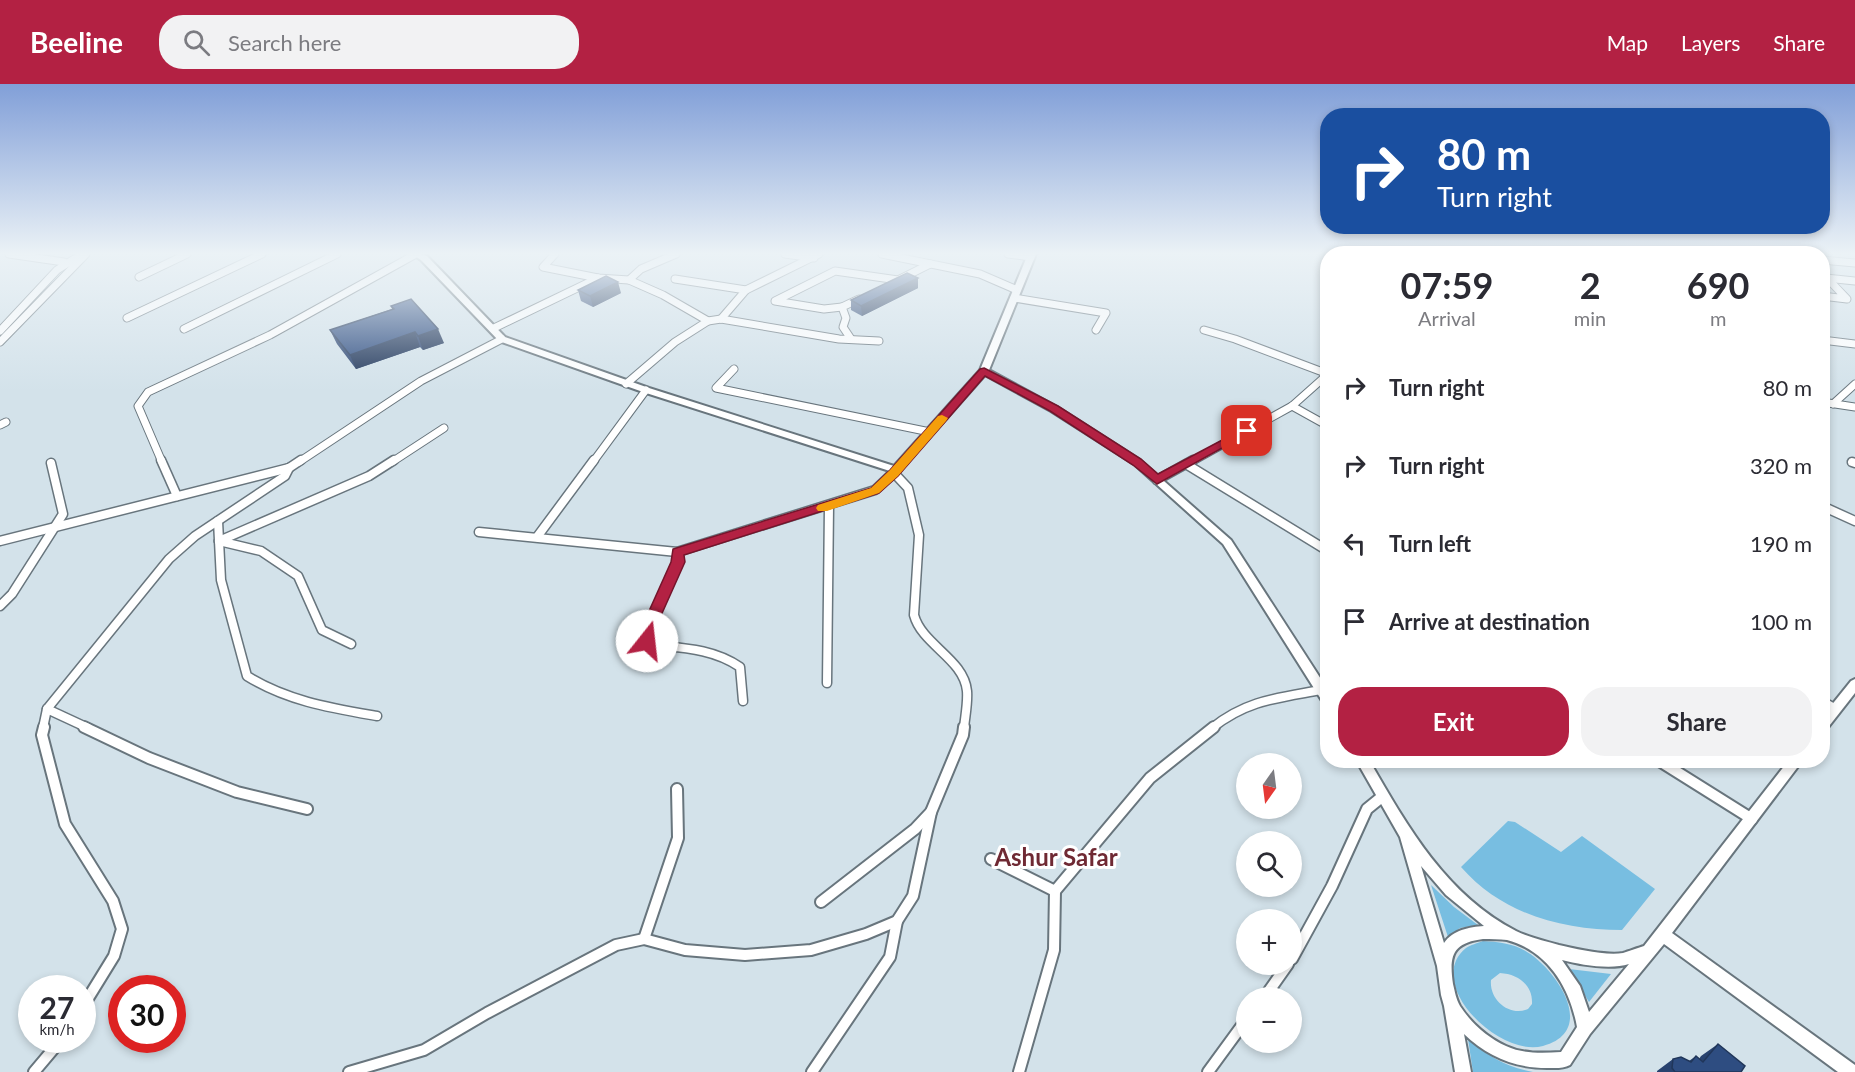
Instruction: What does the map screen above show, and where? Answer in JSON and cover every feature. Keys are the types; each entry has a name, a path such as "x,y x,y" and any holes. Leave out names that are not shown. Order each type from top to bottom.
{"street":[{"path":"0,331 12,321 27,300"},
{"path":"0,342 40,300"},
{"path":"127,318 165,300"},
{"path":"184,329 243,300"},
{"path":"177,496 138,406 148,392 270,335 330,300"},
{"path":"466,300 502,339 626,384 895,471 908,488 919,535 914,615 917,627 960,672 967,690 963,735 930,812 924,851 913,896 897,921 890,957 812,1072"},
{"path":"494,328 552,300"},
{"path":"672,300 708,321"},
{"path":"721,319 737,300"},
{"path":"777,300 775,301 824,309 842,308 858,300"},
{"path":"479,532 678,552 875,490 895,471 984,371 1013,300"},
{"path":"1044,300 1106,313 1095,330"},
{"path":"842,308 846,318 843,327 851,339"},
{"path":"626,384 662,351 687,332 708,321 721,319 839,339 879,341"},
{"path":"1204,330 1320,371"},
{"path":"0,541 289,468 422,381 502,339"},
{"path":"1830,341 1855,344"},
{"path":"734,369 716,388 930,432"},
{"path":"984,371 1054,409 1137,462 1227,542 1320,688"},
{"path":"1157,480 1293,406 1320,381"},
{"path":"1833,404 1855,384"},
{"path":"537,537 646,390"},
{"path":"1830,403 1855,407"},
{"path":"1293,406 1320,421"},
{"path":"219,540 369,476 444,428"},
{"path":"0,606 12,594 63,514 51,463"},
{"path":"1186,464 1320,546"},
{"path":"96,985 114,956 122,929 113,901 65,824 42,735 47,709 169,559 195,536 285,476 289,468"},
{"path":"827,683 829,506"},
{"path":"1830,510 1855,521"},
{"path":"218,520 221,580 247,676 264,688 315,705 377,716"},
{"path":"219,540 261,551 298,576 322,630 351,644"},
{"path":"678,552 678,562 648,629 647,641 654,645 711,652 729,658 740,668 743,701"},
{"path":"1830,717 1855,684"},
{"path":"1019,1072 1054,950 1055,891 1150,778 1230,714 1255,703 1320,690"},
{"path":"1830,706 1836,709"},
{"path":"47,709 149,758 226,788 307,809"},
{"path":"1367,768 1403,830 1434,872 1466,903 1509,934 1532,944 1578,957 1621,960 1649,951"},
{"path":"1671,768 1752,819"},
{"path":"1450,1004 1466,1026 1488,1045 1514,1057 1562,1066 1585,1029 1649,951 1791,768"},
{"path":"644,939 678,838 677,789"},
{"path":"1302,941 1332,886 1367,809 1383,796"},
{"path":"821,902 915,829 930,812"},
{"path":"1403,830 1442,961 1463,1072"},
{"path":"991,859 1055,891"},
{"path":"348,1072 424,1050 487,1013 616,945 644,939 684,950 745,955 811,950 866,934 897,921"},
{"path":"1442,961 1450,945 1465,934 1486,930 1509,934"},
{"path":"1662,934 1851,1072"},
{"path":"1532,944 1554,961 1571,981 1581,1004 1585,1029"},
{"path":"1208,1072 1236,1034"},
{"path":"34,1072 50,1053"}],"shaded area":[{"path":"1508,821 1515,822 1561,852 1582,836 1655,889 1622,930 1577,927 1534,916 1514,908 1495,897 1461,867"},
{"path":"1431,885 1454,907 1478,925 1460,928 1448,937"},
{"path":"1483,941 1522,949 1550,972 1567,1000 1570,1014 1568,1028 1559,1038 1543,1046 1525,1047 1506,1041 1472,1015 1460,998 1454,980 1455,963 1466,948","holes":["1500,973 1518,978 1527,986 1532,997 1532,1004 1528,1009 1521,1011 1508,1009 1493,994 1491,980"]},
{"path":"1569,969 1611,974 1589,1002"},
{"path":"1468,1039 1498,1060 1533,1072 1473,1072"}],"building":[{"path":"412,300 438,329 418,336 415,332 350,355 330,330 394,309 391,306"},
{"path":"851,300 873,300 861,306"},
{"path":"1718,1044 1745,1066 1741,1072 1675,1072 1672,1068 1673,1059 1681,1057 1691,1062 1696,1056 1703,1062"}],"slow traffic":[{"path":"822,508 875,490 894,473 942,418"}],"district":[{"name":"Ashur Safar","path":"1056,858"}],"route":[{"path":"647,641 648,629 678,562 678,552 875,490 894,473 984,371 1054,409 1137,462 1157,480 1247,431"}]}
